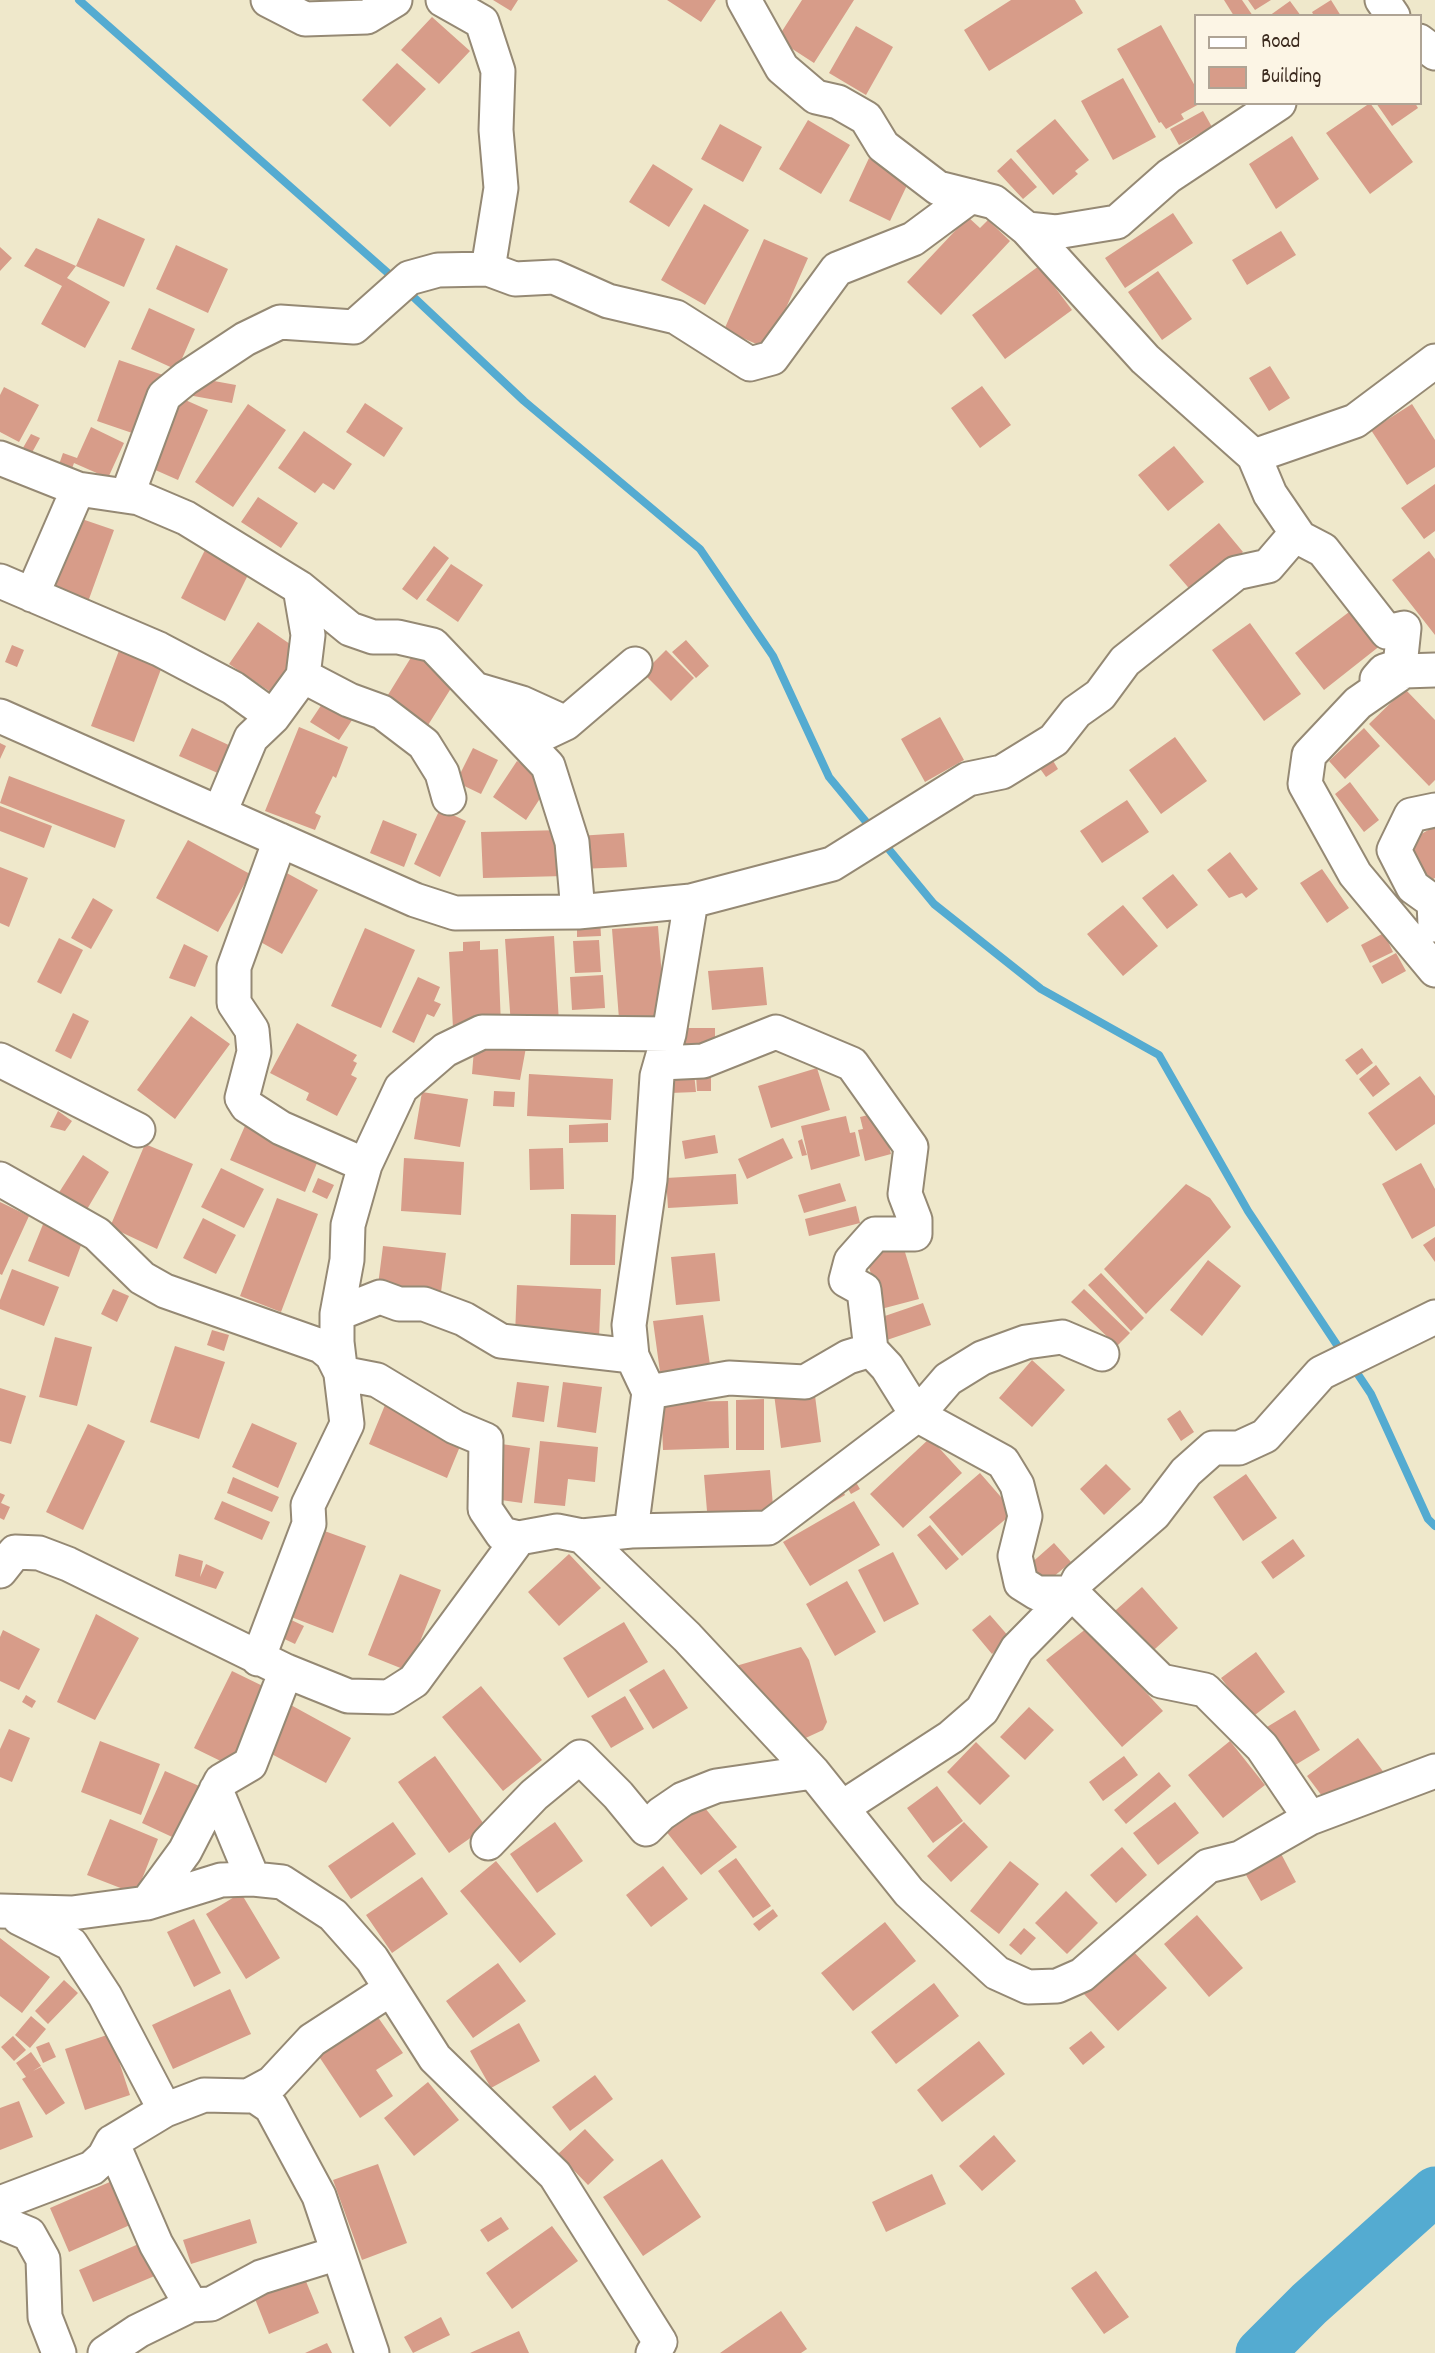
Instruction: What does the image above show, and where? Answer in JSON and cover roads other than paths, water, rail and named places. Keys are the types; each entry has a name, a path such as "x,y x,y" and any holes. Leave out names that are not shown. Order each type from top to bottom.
{"street":[{"path":"268,0 305,19 367,16 395,0"},
{"path":"443,0 482,22 498,71 496,130 501,188 488,269"},
{"path":"744,0 782,68 816,97 838,103 866,118 883,146 937,188 995,202 1027,229 1145,359 1254,456 1270,494 1300,538"},
{"path":"1027,229 1056,232 1117,222 1169,176 1276,105"},
{"path":"127,496 164,396 245,339 280,322 354,327 409,278 438,270 488,269 515,279 554,277 608,301 676,317 750,364 772,358 805,308 836,269 913,239 971,196"},
{"path":"1254,456 1356,421 1435,361"},
{"path":"0,457 78,489 127,496 186,518 300,588 349,629 373,637 398,637 433,645 548,766 559,793 572,842 578,912"},
{"path":"32,595 78,489"},
{"path":"0,716 415,900 455,914 578,912 691,901 832,864 968,779 1002,772 1054,740 1076,712 1100,695 1125,661 1236,573 1268,566 1292,538 1300,538 1323,550 1387,632 1404,628 1400,666 1384,671 1309,755 1305,784 1355,874 1435,970"},
{"path":"0,581 159,649 233,688 273,717"},
{"path":"220,812 251,738 273,717 303,676 308,635 300,588"},
{"path":"526,742 566,723 635,664"},
{"path":"1358,703 1404,671 1435,670"},
{"path":"303,676 349,700 382,712 424,744 442,774 449,797"},
{"path":"478,690 522,703 566,723"},
{"path":"1435,810 1411,815 1395,850 1413,887 1434,902 1435,925"},
{"path":"280,840 234,967 234,1003 252,1030 254,1052 242,1098 247,1106 281,1128 365,1165"},
{"path":"631,1531 649,1392 632,1356 629,1325 650,1180 657,1076 665,1048 691,901"},
{"path":"147,1903 185,1851 221,1781 250,1764 272,1665 309,1524 308,1505 347,1424 337,1312 347,1260 348,1225 365,1165 401,1088 445,1050 482,1032 665,1048 703,1061 776,1032 852,1064 911,1147 905,1194 915,1220 915,1234 875,1234 851,1261 846,1280 864,1290 871,1350 887,1367 917,1415 1003,1462 1017,1485 1025,1516 1015,1556 1021,1583 1037,1593 1072,1593 1161,1681 1205,1690 1262,1747 1310,1818"},
{"path":"0,1060 138,1130"},
{"path":"0,1179 97,1234 142,1278 165,1291 321,1346 332,1355 341,1373"},
{"path":"287,1333 313,1327 337,1312 380,1297 399,1304 424,1304 464,1320 501,1341 632,1356"},
{"path":"843,1807 951,1737 982,1710 1017,1649 1072,1593 1079,1579 1154,1514 1186,1472 1213,1448 1239,1448 1265,1436 1321,1373 1435,1317"},
{"path":"341,1373 377,1380 455,1427 486,1440 485,1509 502,1534 519,1538 557,1531 582,1536 631,1531 768,1528 917,1415 948,1379 982,1358 1026,1342 1062,1337 1102,1354"},
{"path":"649,1392 729,1378 805,1382 848,1357 871,1350"},
{"path":"582,1536 687,1637 813,1772 909,1892 997,1973 1028,1987 1057,1986 1082,1975 1208,1866 1240,1858 1310,1818 1435,1771"},
{"path":"0,1571 15,1552 39,1553 68,1564 272,1665 348,1696 389,1697 414,1681 451,1635 519,1538"},
{"path":"488,1843 534,1795 580,1757 618,1795 646,1829 661,1814 683,1799 716,1786 813,1772"},
{"path":"216,1790 253,1879"},
{"path":"0,1911 72,1913 147,1903 221,1880 253,1879 282,1882 333,1915 372,1959 389,1990 435,2058 555,2175 660,2343 653,2353"},
{"path":"0,1911 37,1924 71,1944 105,1996 165,2110"},
{"path":"0,2203 92,2168 104,2157 112,2142 165,2110 204,2095 252,2094 272,2083 312,2040 389,1990"},
{"path":"252,2094 271,2107 319,2196 372,2353"},
{"path":"112,2142 156,2244 191,2305"},
{"path":"0,2222 29,2234 43,2259 45,2317 59,2353"},
{"path":"105,2353 138,2331 191,2305 211,2304 261,2277 338,2253"}],"waterway":[{"path":"79,0 397,281"},
{"path":"406,290 524,401 700,549 773,656 829,777 872,829"},
{"path":"882,841 934,904 1041,989 1159,1055 1248,1211 1343,1354"},
{"path":"1353,1367 1371,1394 1428,1519 1435,1526"},
{"path":"1260,2353 1309,2304 1435,2191"}]}
